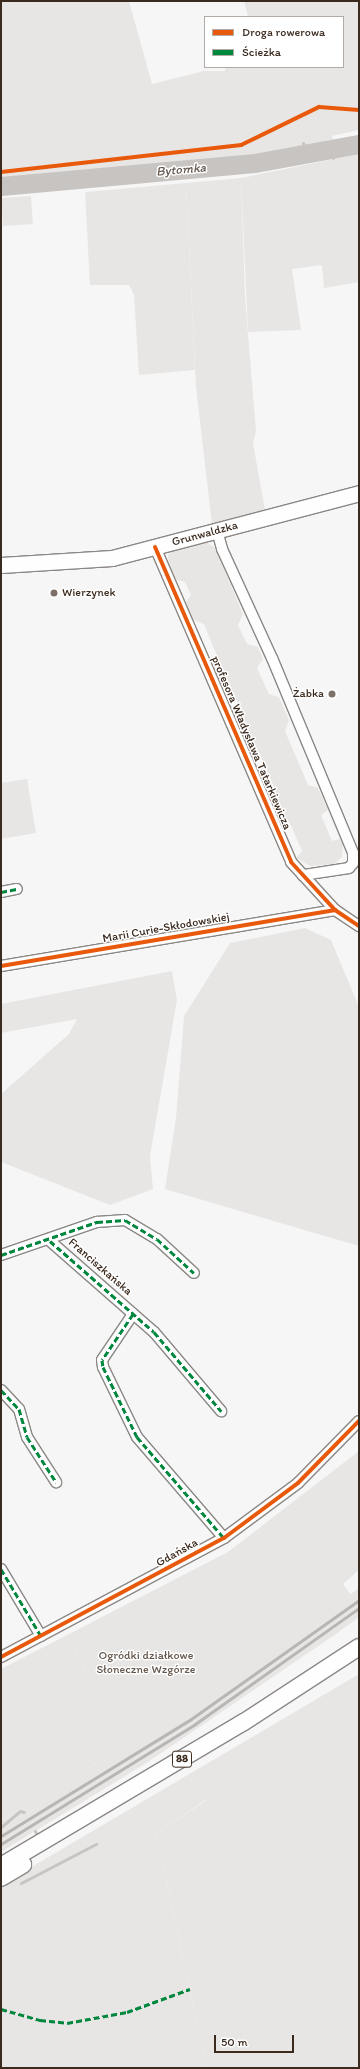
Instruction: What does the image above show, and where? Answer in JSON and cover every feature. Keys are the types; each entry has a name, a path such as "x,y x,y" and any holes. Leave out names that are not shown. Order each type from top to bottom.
{"main road":[{"name":"88","path":"1,1866 244,1722 359,1647"},
{"name":"88","path":"1,1878 205,1758 359,1660"}],"street":[{"name":"Grunwaldzka","path":"1,565 95,561 359,494"},
{"path":"217,531 222,549 272,658 353,853 353,863 349,868 303,875"},
{"name":"profesora Władysława Tatarkiewicza","path":"155,546 291,862 335,910 359,926"},
{"path":"1,892 17,889"},
{"name":"Marii Curie-Skłodowskiej","path":"1,966 335,910"},
{"path":"1,1255 50,1241 97,1222 125,1220 157,1239 194,1273"},
{"name":"Franciszkańska","path":"50,1241 133,1314"},
{"path":"221,1411 182,1362 133,1314 102,1360 103,1367 137,1437 224,1538"},
{"path":"2,1395 19,1409 27,1437 56,1482"},
{"name":"Gdańska","path":"1,1656 224,1538 288,1492 359,1421"},
{"path":"1,1569 41,1636"}],"shaded area":[{"path":"241,178 245,297 256,431 253,443 265,510 212,524 196,387 186,183"},
{"path":"305,928 331,940 359,1007 359,1246 165,1189 176,1118 184,1016 230,943"},
{"path":"172,971 177,1000 150,1156 153,1189 110,1205 1,1162 1,1094 69,1034 77,1019 1,1033 1,1004"},
{"path":"359,1588 359,1617 336,1634 148,1762 1,1852 1,1821 229,1682"},
{"path":"67,1635 85,1670 1,1715 1,1669"},
{"path":"359,1699 359,2068 207,2068 156,1834 208,1799 216,1811 223,1789 315,1727 337,1732 329,1719"}],"green space":[{"path":"1,1 129,1 152,84 204,71 225,71 225,68 344,68 344,16 248,16 244,1 359,1 359,130 332,136 334,143 267,157 1,181"},
{"path":"359,154 359,282 324,288 322,265 292,269 301,330 248,332 241,178"},
{"path":"186,183 195,370 139,375 134,295 129,285 90,285 85,192"},
{"path":"31,196 33,224 3,226 1,198"},
{"path":"206,542 215,548 243,614 238,625 247,644 258,647 263,659 257,668 269,694 279,697 289,720 285,731 308,785 318,788 328,810 321,815 332,841 340,839 343,843 342,857 334,864 310,866 296,858 302,851 289,821 279,819 270,798 276,791 257,748 247,746 239,727 244,718 229,683 218,679 212,664 217,656 204,624 193,620 186,602 191,595 185,582 176,580 169,565 168,556 172,550"},
{"path":"27,779 36,833 1,839 1,783"},
{"path":"322,968 334,974 348,995 348,1003 339,1022 353,1020 355,1028 220,1049 219,1043 205,1028 203,1011 211,989 222,983","holes":["319,976 332,983 339,999 337,1010 331,1019 323,1023 232,1039 224,1038 211,1021 210,1007 215,998 226,991"]},
{"path":"310,979 317,1021 242,1033 235,991"},
{"name":"Ogródki działkowe Słoneczne Wzgórze","path":"359,1451 359,1570 343,1584 351,1595 229,1682 1,1821 1,1715 85,1670 67,1635 228,1552"},
{"path":"359,1674 359,1699 329,1719 337,1732 324,1740 314,1728 223,1789 231,1801 216,1811 207,1799 156,1834 207,2068 1,2068 1,1885"}],"waterway":[{"path":"303,143 309,154"},
{"name":"Bytomka","path":"1,186 255,163 359,144"},
{"path":"333,158 337,149"},
{"path":"1,1827 20,1811 24,1812"},
{"path":"35,1831 37,1835"},
{"path":"21,1883 96,1844"}],"railway":[{"path":"1,1836 191,1719 359,1600"},
{"path":"1,1844 195,1724 359,1608"}],"marked path":[{"path":"1,892 17,889"},
{"path":"1,1255 97,1222 125,1220 157,1239 194,1273"},
{"path":"50,1241 154,1332 221,1411"},
{"path":"133,1314 102,1360 103,1367 137,1437 224,1538"},
{"path":"1,1390 19,1409 27,1437 56,1482"},
{"path":"1,1569 41,1636"},
{"path":"1,2009 40,2020 67,2023 127,2012 190,1989"}],"cycle path":[{"path":"1,172 241,145 319,107 359,110"},
{"path":"155,547 291,862 335,910 359,926"},
{"path":"1,966 335,910"},
{"path":"1,1657 224,1538 298,1483 359,1421"}],"place":[{"name":"Wierzynek","path":"54,593"},
{"name":"Żabka","path":"332,694"}]}
